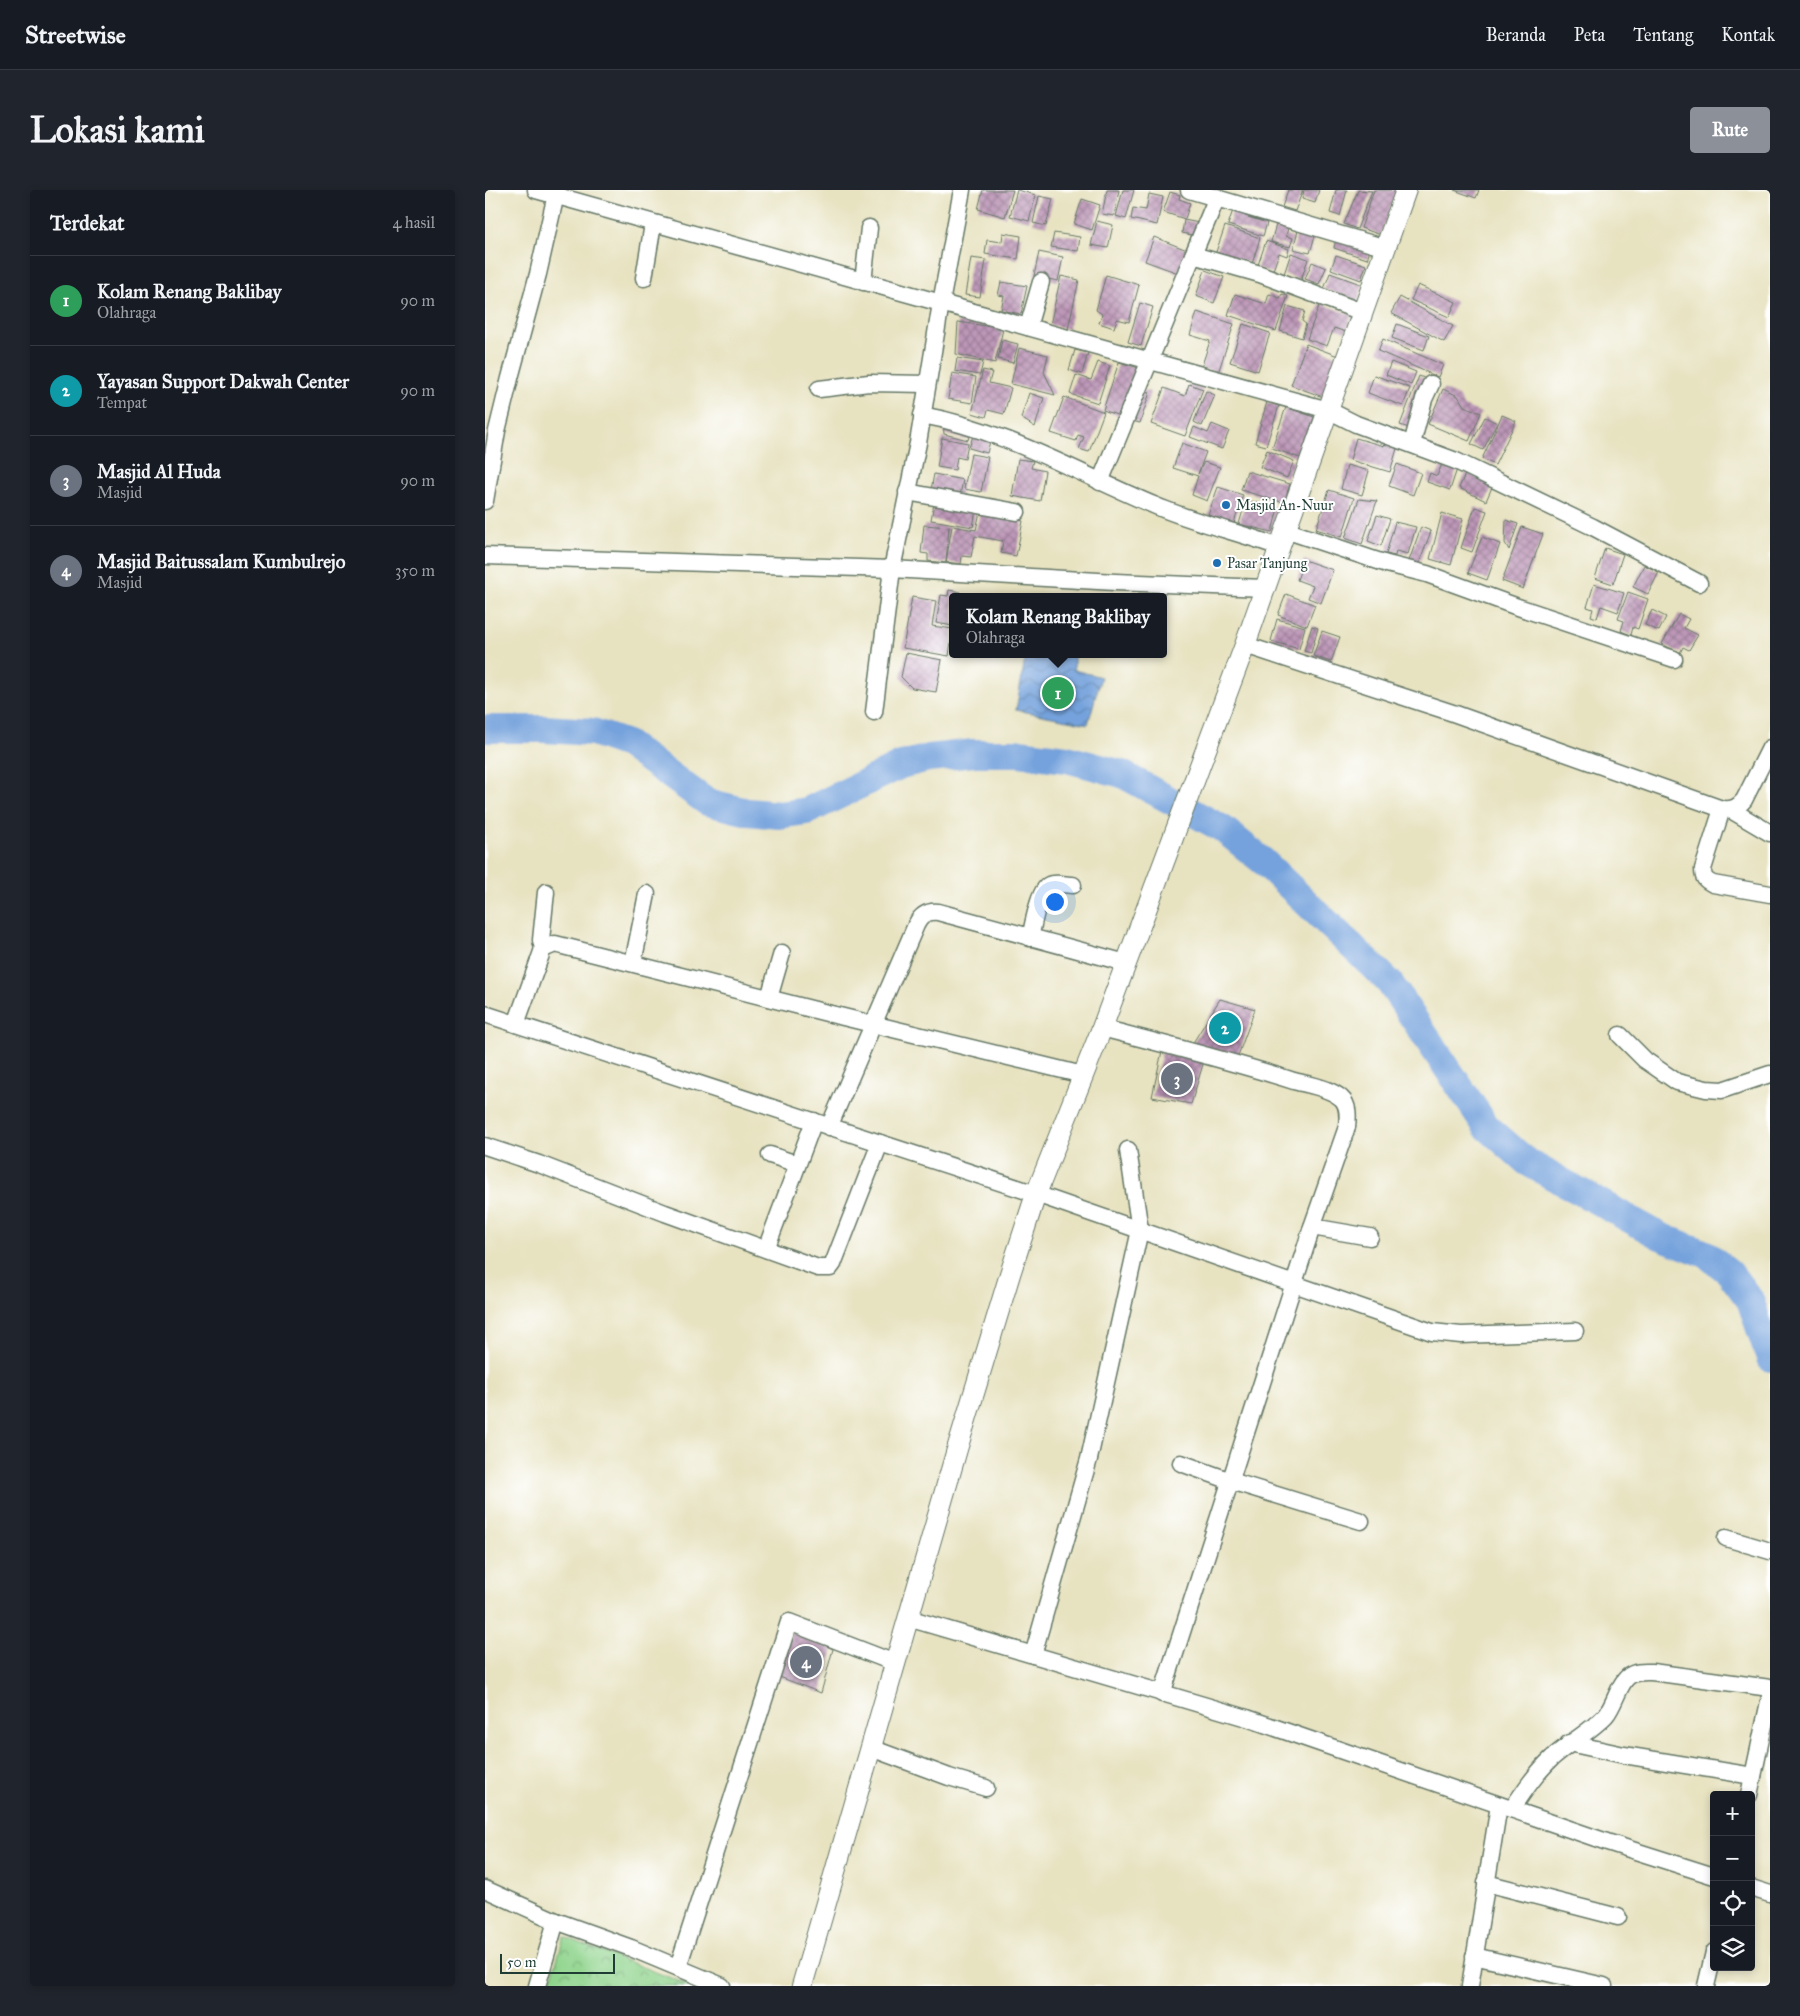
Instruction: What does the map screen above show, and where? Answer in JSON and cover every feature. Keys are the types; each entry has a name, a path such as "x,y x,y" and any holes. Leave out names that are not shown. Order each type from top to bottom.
{"main road":[{"path":"802,1986 989,1342 1037,1194 1102,1028 1161,865 1245,645 1406,190"}],"street":[{"path":"536,190 557,193 653,224 1327,410 1355,424 1456,461 1593,527 1699,582"},
{"path":"874,712 892,569 922,416 962,190"},
{"path":"1189,190 1386,248"},
{"path":"485,501 497,431 509,378 536,284 557,193"},
{"path":"1100,482 1217,197"},
{"path":"644,278 653,224"},
{"path":"863,282 869,228"},
{"path":"1193,255 1260,274 1362,312"},
{"path":"1028,328 1041,282"},
{"path":"819,389 869,383 927,384"},
{"path":"1411,444 1424,399 1431,384"},
{"path":"922,416 989,432 1190,520 1282,538 1427,574 1515,606 1674,659"},
{"path":"907,492 1017,512"},
{"path":"485,556 892,569 1115,582 1264,588"},
{"path":"1245,645 1453,713 1727,810 1770,833"},
{"path":"1770,748 1765,755 1750,791 1739,806 1727,810 1703,869 1705,880 1713,884 1770,894"},
{"path":"1030,938 1042,892 1046,886 1052,884 1073,886"},
{"path":"516,1024 543,949 541,940 546,892"},
{"path":"633,963 647,894"},
{"path":"766,1249 797,1164 821,1124 872,1024 916,925 925,914 931,911 938,912 1126,962"},
{"path":"543,949 555,944 1083,1075"},
{"path":"769,998 782,953"},
{"path":"485,1014 1037,1194 1413,1326 1447,1335 1575,1331"},
{"path":"1102,1028 1331,1092 1342,1098 1348,1115 1347,1126 1311,1227 1295,1283 1162,1694"},
{"path":"1620,1035 1645,1060 1677,1082 1722,1090 1770,1074"},
{"path":"485,1146 539,1164 665,1213 818,1268 830,1268 880,1143"},
{"path":"1033,1656 1089,1459 1139,1230 1128,1150"},
{"path":"770,1155 797,1164"},
{"path":"1311,1227 1369,1237"},
{"path":"1181,1463 1231,1481 1361,1520"},
{"path":"1726,1538 1770,1551"},
{"path":"909,1618 1247,1718 1505,1807 1710,1875"},
{"path":"678,1967 789,1622 895,1663"},
{"path":"1470,1986 1486,1883 1505,1807 1551,1759 1604,1716 1614,1703 1628,1676 1633,1673 1652,1672 1770,1688"},
{"path":"1750,1791 1770,1697"},
{"path":"1569,1744 1753,1776"},
{"path":"871,1748 949,1777 986,1788"},
{"path":"1486,1883 1618,1917"},
{"path":"485,1889 556,1921 678,1967 722,1986"},
{"path":"1755,1889 1770,1894"},
{"path":"537,1986 556,1921"},
{"path":"1474,1956 1604,1986"},
{"path":"1706,1986 1710,1969"}],"green space":[{"path":"564,1937 692,1986 549,1986"}],"water":[{"path":"1025,658 1074,658 1074,670 1101,677 1088,724 1016,710"}],"building":[{"path":"983,190 1013,190 1005,217 978,209"},
{"path":"1017,190 1036,195 1029,221 1010,216"},
{"path":"1107,190 1119,190 1114,216 1102,214"},
{"path":"1123,190 1134,190 1126,219 1116,216"},
{"path":"1288,190 1303,190 1295,211 1282,207"},
{"path":"1304,190 1319,190 1315,203 1302,199"},
{"path":"1336,190 1347,190 1340,216 1330,213"},
{"path":"1358,190 1372,191 1357,229 1344,224"},
{"path":"1374,190 1397,190 1381,235 1361,228"},
{"path":"1454,190 1479,190 1476,198"},
{"path":"1170,192 1180,195 1179,199 1190,203 1185,219 1163,212"},
{"path":"1149,194 1163,197 1157,225 1131,219 1133,208 1146,210"},
{"path":"1039,196 1053,199 1046,226 1033,223"},
{"path":"1082,199 1100,205 1092,230 1074,224"},
{"path":"1234,207 1247,211 1245,216 1267,223 1263,236 1228,225"},
{"path":"1184,220 1199,223 1197,236 1182,233"},
{"path":"1097,221 1113,225 1108,248 1091,245"},
{"path":"1277,221 1289,224 1286,236 1293,238 1290,247 1271,242"},
{"path":"1225,226 1260,238 1252,264 1216,252"},
{"path":"1299,227 1316,232 1310,253 1293,249"},
{"path":"1003,233 1021,236 1018,259 985,254 987,240 1002,242"},
{"path":"1054,233 1080,237 1078,251 1051,247"},
{"path":"1154,237 1187,250 1178,273 1145,261"},
{"path":"1336,239 1371,248 1367,259 1334,248"},
{"path":"1266,241 1289,249 1287,256 1279,253 1272,273 1257,268"},
{"path":"1039,252 1063,257 1058,281 1034,276"},
{"path":"1291,253 1308,259 1301,280 1284,274"},
{"path":"1336,255 1366,265 1361,280 1331,269"},
{"path":"971,258 986,260 980,297 965,295"},
{"path":"1312,262 1326,268 1319,284 1305,279"},
{"path":"1205,270 1224,277 1214,303 1196,296"},
{"path":"1330,273 1363,285 1358,301 1324,289"},
{"path":"1106,275 1139,285 1129,322 1117,319 1114,328 1099,323 1102,314 1096,310"},
{"path":"1061,276 1079,280 1068,329 1050,325"},
{"path":"1001,282 1027,286 1021,314 1001,310 1004,296 998,295"},
{"path":"1418,285 1456,302 1449,317 1411,300"},
{"path":"1235,294 1266,304 1269,294 1280,298 1282,294 1288,296 1276,331 1228,315"},
{"path":"1400,297 1453,326 1444,342 1391,313"},
{"path":"1140,303 1153,307 1141,346 1128,342"},
{"path":"1320,303 1352,315 1346,332 1334,328 1327,346 1307,339"},
{"path":"1287,306 1305,311 1302,321 1306,324 1302,338 1280,331"},
{"path":"1197,312 1234,324 1218,373 1201,368 1210,341 1190,335"},
{"path":"958,322 987,326 987,322 1004,325 995,363 956,354"},
{"path":"1243,324 1270,333 1258,371 1230,362"},
{"path":"1397,324 1429,336 1424,350 1392,338"},
{"path":"1383,339 1443,365 1438,377 1378,351"},
{"path":"1002,340 1018,344 1013,363 998,359"},
{"path":"1306,344 1338,356 1323,397 1291,385"},
{"path":"1019,348 1048,355 1044,372 1055,395 1011,384"},
{"path":"1075,350 1088,353 1082,374 1069,370"},
{"path":"957,358 983,362 980,375 955,371"},
{"path":"1098,362 1110,366 1098,403 1070,394 1076,375 1091,380"},
{"path":"1119,362 1139,368 1122,417 1103,410"},
{"path":"1391,362 1416,372 1411,385 1386,375"},
{"path":"983,370 992,372 989,383 1011,388 1004,414 988,410 986,417 972,413"},
{"path":"952,373 976,377 972,403 948,399"},
{"path":"1374,375 1410,388 1403,406 1368,393"},
{"path":"1419,376 1429,380 1409,428 1400,425"},
{"path":"1189,384 1203,389 1185,436 1151,424 1164,388 1185,396"},
{"path":"1443,389 1458,396 1464,406 1481,413 1469,441 1428,424"},
{"path":"1142,390 1150,392 1140,423 1132,421"},
{"path":"1206,391 1215,395 1202,426 1194,422"},
{"path":"1029,393 1044,398 1035,427 1021,418"},
{"path":"1064,397 1104,412 1089,452 1079,449 1084,437 1078,435 1076,441 1051,433"},
{"path":"1267,402 1279,406 1266,446 1255,443"},
{"path":"1286,407 1314,417 1300,458 1272,448"},
{"path":"1502,415 1516,421 1495,465 1482,459"},
{"path":"1485,417 1497,423 1483,450 1471,444"},
{"path":"943,422 971,430 968,440 944,434"},
{"path":"1212,424 1229,431 1222,449 1190,437 1194,427 1208,433"},
{"path":"974,433 991,437 987,453 969,448"},
{"path":"942,438 968,443 965,459 957,457 955,470 937,467"},
{"path":"1356,438 1384,446 1386,438 1399,442 1390,472 1350,460"},
{"path":"1182,443 1206,452 1198,474 1204,462 1220,467 1207,501 1192,495 1198,476 1173,468"},
{"path":"1267,450 1294,461 1287,478 1260,467"},
{"path":"971,454 988,457 981,492 964,489"},
{"path":"1018,459 1033,461 1031,468 1045,471 1040,501 1012,496"},
{"path":"1397,464 1421,473 1413,495 1389,486"},
{"path":"1442,464 1457,469 1450,490 1427,482 1430,473 1437,476"},
{"path":"1347,465 1369,471 1362,495 1341,489"},
{"path":"1247,471 1290,484 1284,503 1241,490"},
{"path":"1466,472 1493,485 1486,501 1459,488"},
{"path":"934,474 963,480 960,496 931,490"},
{"name":"Masjid An-Nuur","path":"1218,487 1243,495 1234,523 1208,515"},
{"path":"1329,490 1354,498 1342,537 1316,529"},
{"path":"1359,499 1377,501 1362,544 1345,538"},
{"path":"1246,500 1278,508 1272,532 1239,524"},
{"path":"934,503 976,510 973,527 931,520"},
{"path":"1475,507 1487,511 1472,552 1461,548"},
{"path":"980,512 1023,521 1016,556 1001,553 1003,541 975,536 971,557 962,556 961,564 946,562 952,526 976,530"},
{"path":"1442,513 1463,519 1451,565 1430,559"},
{"path":"1377,515 1390,519 1381,546 1368,541"},
{"path":"1506,520 1518,524 1509,550 1505,543"},
{"path":"1395,522 1416,527 1408,554 1396,551 1395,556 1386,554"},
{"path":"924,525 949,527 946,563 928,561 928,554 921,553"},
{"path":"1421,527 1431,531 1419,564 1409,561"},
{"path":"1522,527 1543,534 1523,589 1502,581"},
{"path":"1482,537 1500,544 1487,580 1468,573"},
{"path":"1605,548 1623,554 1613,584 1595,578"},
{"path":"1304,560 1333,570 1321,603 1308,598 1313,586 1297,580"},
{"path":"1644,565 1659,572 1648,594 1633,587"},
{"path":"1594,584 1624,593 1618,612 1601,606 1597,618 1591,616 1593,609 1587,607"},
{"path":"949,590 960,592 949,593 949,625 936,623 941,595 948,596"},
{"path":"1628,592 1648,599 1638,629 1633,627 1631,635 1621,631 1624,621 1618,619"},
{"path":"1286,594 1315,605 1307,626 1278,615"},
{"path":"912,597 936,601 932,626 949,628 949,656 903,648"},
{"path":"1652,610 1666,617 1659,631 1645,625"},
{"path":"1679,614 1689,619 1684,628 1698,635 1689,650 1683,647 1680,653 1662,644"},
{"path":"1277,619 1305,627 1299,649 1271,641"},
{"path":"1312,626 1318,628 1311,653 1304,651"},
{"path":"1322,631 1340,637 1331,662 1313,656"},
{"path":"906,653 942,660 936,692 912,688 901,677"},
{"path":"1220,999 1255,1009 1235,1064 1191,1046"},
{"path":"1162,1051 1204,1061 1191,1104 1152,1097"},
{"path":"792,1630 833,1649 821,1693 777,1676"}],"waterway":[{"path":"485,729 544,729 593,732 627,744 707,802 748,812 779,815 807,811 901,765 929,758 974,753 1019,753 1067,759 1122,774 1223,829 1264,862 1389,982 1486,1126 1527,1162 1660,1236 1706,1254 1729,1272 1750,1300 1770,1358"}],"place":[{"name":"Masjid An-Nuur","path":"1226,505"},
{"name":"Pasar Tanjung","path":"1217,563"},
{"name":"Kolam Renang Baklibay","path":"1058,693"},
{"name":"Yayasan Support Dakwah Center","path":"1225,1028"},
{"name":"Masjid Al Huda","path":"1177,1079"},
{"name":"Masjid Baitussalam Kumbulrejo","path":"806,1662"}]}
